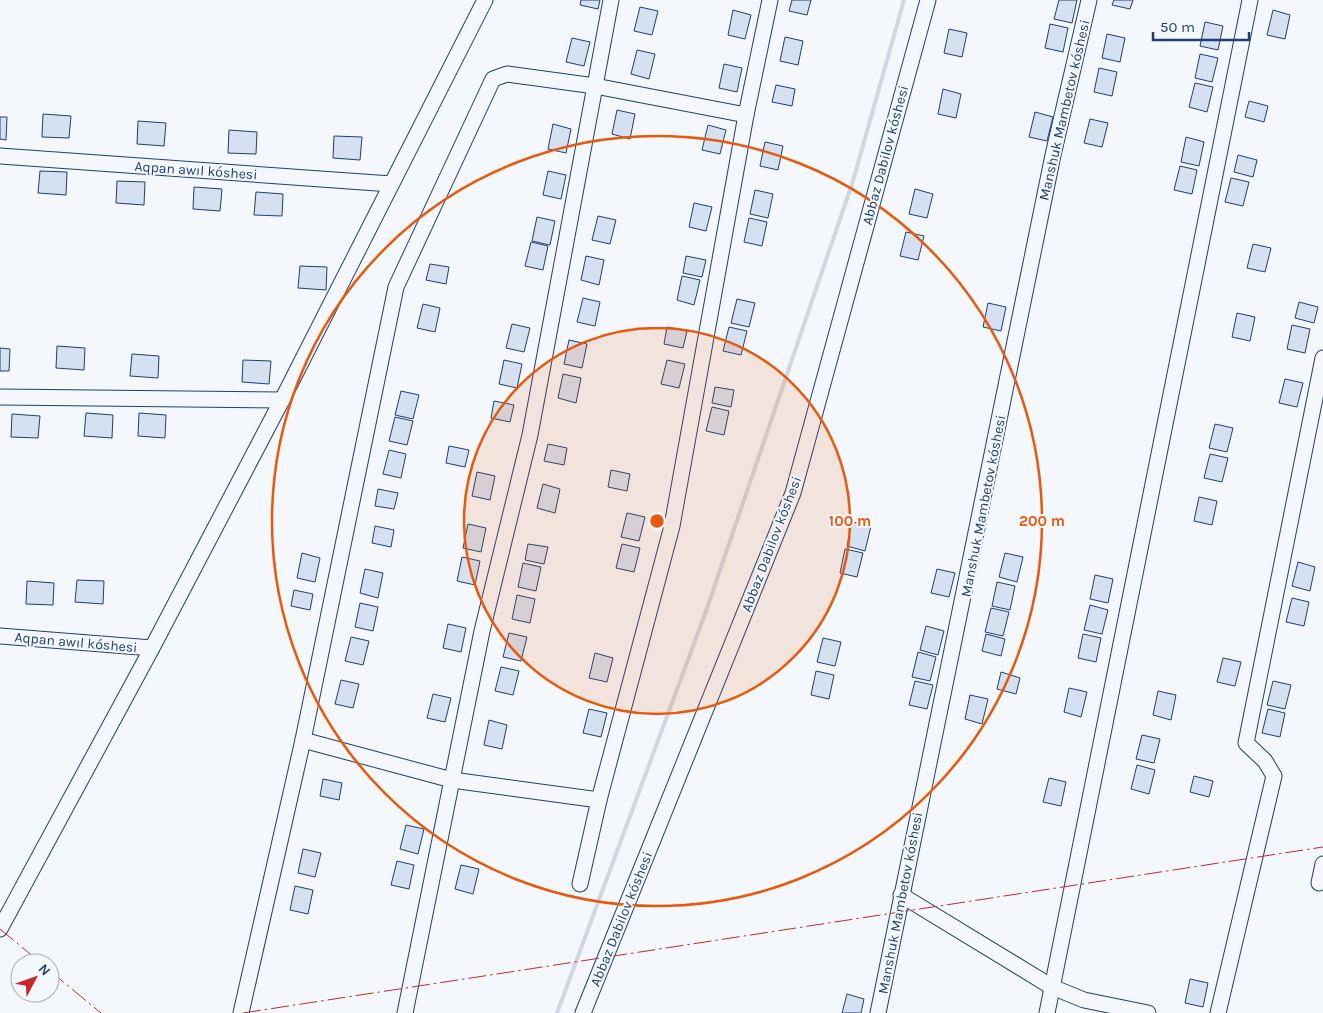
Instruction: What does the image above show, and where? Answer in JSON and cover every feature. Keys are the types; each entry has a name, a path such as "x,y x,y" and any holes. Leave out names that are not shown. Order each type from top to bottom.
{"street":[{"path":"0,929 152,648 282,400 485,0"},
{"path":"405,1013 482,631 530,435 611,0"},
{"path":"580,884 599,800 672,526 746,115 770,0"},
{"name":"Abbaz Dabilov kóshesi","path":"583,1013 793,493 928,0"},
{"name":"Manshuk Mambetov kóshesi","path":"878,1013 901,895 962,612 1053,155 1089,0"},
{"path":"1047,1013 1250,0"},
{"path":"241,1013 303,740 396,287 493,79 507,74 595,86 746,115"},
{"name":"Aqpan awıl kóshesi","path":"0,156 391,184"},
{"path":"1218,1013 1274,776 1265,761 1246,743 1323,358"},
{"path":"0,397 282,400"},
{"name":"Aqpan awıl kóshesi","path":"0,636 152,648"},
{"path":"303,740 452,780 599,800"},
{"path":"1319,883 1323,864"},
{"path":"901,895 1052,987 1084,1000 1148,1013"}],"building":[{"path":"581,0 600,0 598,9 580,5"},
{"path":"792,0 811,0 807,15 789,11"},
{"path":"1059,0 1077,0 1072,23 1054,19"},
{"path":"1114,0 1133,0 1130,9 1112,5"},
{"path":"640,7 658,11 652,35 634,31"},
{"path":"733,10 751,15 745,39 728,35"},
{"path":"1273,10 1290,15 1285,39 1267,35"},
{"path":"1205,22 1223,26 1218,50 1200,46"},
{"path":"1050,24 1068,28 1063,52 1045,48"},
{"path":"949,29 967,33 962,57 944,53"},
{"path":"1107,34 1125,38 1120,62 1102,58"},
{"path":"785,37 803,41 798,65 780,61"},
{"path":"572,38 590,42 584,66 566,62"},
{"path":"637,50 655,54 649,79 631,74"},
{"path":"1200,54 1218,58 1212,82 1195,78"},
{"path":"724,64 742,68 737,92 719,88"},
{"path":"1099,68 1117,72 1112,96 1094,92"},
{"path":"1195,83 1213,87 1207,112 1189,107"},
{"path":"776,85 795,89 792,106 772,102"},
{"path":"943,89 961,94 956,118 938,114"},
{"path":"1249,101 1268,106 1264,122 1245,117"},
{"path":"617,110 635,114 630,139 612,134"},
{"path":"1035,112 1053,117 1047,141 1029,137"},
{"path":"43,114 71,116 69,138 42,137"},
{"path":"0,117 7,117 6,140 0,139"},
{"path":"1090,119 1108,123 1102,147 1084,143"},
{"path":"138,121 166,123 164,146 137,144"},
{"path":"553,124 571,129 566,153 548,149"},
{"path":"708,125 726,130 720,154 702,150"},
{"path":"229,130 257,132 256,154 228,153"},
{"path":"334,136 362,137 360,160 333,158"},
{"path":"1186,137 1204,142 1199,166 1181,162"},
{"path":"765,142 783,146 778,170 760,166"},
{"path":"1238,155 1257,160 1253,177 1234,172"},
{"path":"1180,166 1197,170 1192,194 1174,190"},
{"path":"40,171 67,172 66,195 38,193"},
{"path":"548,171 566,175 561,199 543,195"},
{"path":"1231,178 1249,182 1243,206 1225,202"},
{"path":"117,181 145,182 144,205 116,203"},
{"path":"194,187 222,189 220,211 193,209"},
{"path":"915,189 933,194 927,218 909,214"},
{"path":"755,190 773,194 768,218 750,214"},
{"path":"256,192 283,194 282,216 254,215"},
{"path":"694,203 712,207 706,231 689,227"},
{"path":"598,216 616,220 610,244 592,240"},
{"path":"537,217 555,221 550,245 532,241"},
{"path":"749,218 767,222 762,246 744,242"},
{"path":"906,232 924,236 918,260 900,256"},
{"path":"531,242 548,246 543,270 525,266"},
{"path":"1253,244 1271,248 1265,272 1247,268"},
{"path":"586,256 604,260 599,285 581,280"},
{"path":"686,256 706,260 702,277 683,273"},
{"path":"430,264 449,267 446,284 426,280"},
{"path":"300,266 327,267 326,290 298,288"},
{"path":"682,276 700,280 694,305 677,300"},
{"path":"583,298 600,302 595,326 577,322"},
{"path":"737,299 755,303 749,327 731,323"},
{"path":"1299,302 1318,307 1314,323 1295,318"},
{"path":"988,303 1006,307 1001,331 983,327"},
{"path":"423,304 440,308 435,332 417,328"},
{"path":"1237,313 1255,317 1250,341 1232,337"},
{"path":"512,324 530,328 524,352 506,348"},
{"path":"1292,325 1310,329 1305,353 1287,349"},
{"path":"667,327 687,331 683,348 664,344"},
{"path":"729,327 747,331 741,355 723,351"},
{"path":"569,340 587,344 582,368 564,364"},
{"path":"57,346 85,348 84,370 56,368"},
{"path":"0,348 10,349 9,371 0,371"},
{"path":"132,354 159,356 158,378 130,376"},
{"path":"243,360 271,361 269,384 242,382"},
{"path":"504,360 522,364 517,388 499,384"},
{"path":"667,360 685,364 679,388 661,384"},
{"path":"563,374 581,378 576,403 558,398"},
{"path":"1285,379 1303,383 1297,407 1279,403"},
{"path":"715,387 734,390 731,407 712,403"},
{"path":"401,391 419,395 413,419 395,415"},
{"path":"494,401 514,405 510,422 491,418"},
{"path":"712,407 729,411 724,435 706,431"},
{"path":"86,413 113,415 112,438 84,436"},
{"path":"139,413 166,415 165,438 138,436"},
{"path":"12,414 40,416 38,438 11,437"},
{"path":"395,417 413,421 407,445 389,441"},
{"path":"1215,424 1233,428 1227,452 1209,448"},
{"path":"548,444 567,448 564,465 544,461"},
{"path":"449,446 469,450 465,467 446,463"},
{"path":"389,450 406,454 401,478 383,474"},
{"path":"1210,454 1228,458 1222,482 1204,478"},
{"path":"611,470 630,474 627,491 608,487"},
{"path":"477,472 495,476 490,500 472,496"},
{"path":"543,484 560,489 555,513 537,508"},
{"path":"378,489 398,493 394,509 375,506"},
{"path":"1199,497 1217,501 1212,525 1194,521"},
{"path":"627,513 645,517 639,541 621,537"},
{"path":"852,522 871,526 865,551 847,546"},
{"path":"468,524 486,528 481,552 463,548"},
{"path":"375,526 394,530 391,547 372,543"},
{"path":"528,544 548,547 544,564 525,560"},
{"path":"622,544 640,548 634,572 616,568"},
{"path":"845,549 863,553 857,577 840,573"},
{"path":"302,553 320,558 315,582 297,578"},
{"path":"1005,553 1023,557 1017,582 999,577"},
{"path":"462,557 480,561 475,585 457,581"},
{"path":"1298,562 1315,567 1310,591 1292,586"},
{"path":"523,563 541,567 536,591 518,587"},
{"path":"365,569 383,573 378,598 360,593"},
{"path":"937,569 955,573 949,597 931,593"},
{"path":"1095,575 1113,579 1108,603 1090,599"},
{"path":"77,580 104,581 103,604 75,602"},
{"path":"27,581 54,583 53,605 26,604"},
{"path":"997,582 1015,586 1010,610 992,606"},
{"path":"294,590 313,594 310,610 291,606"},
{"path":"517,595 535,599 530,623 512,619"},
{"path":"1292,598 1309,602 1304,626 1286,622"},
{"path":"360,603 378,607 373,631 355,627"},
{"path":"1090,605 1108,610 1102,634 1084,630"},
{"path":"991,608 1009,612 1003,636 985,632"},
{"path":"448,624 466,628 461,652 443,648"},
{"path":"926,626 944,631 938,655 920,650"},
{"path":"509,633 527,637 521,661 503,657"},
{"path":"986,634 1005,639 1001,656 982,651"},
{"path":"1083,634 1101,638 1096,662 1078,658"},
{"path":"351,637 369,641 363,665 345,661"},
{"path":"823,638 841,642 835,666 817,662"},
{"path":"918,652 936,657 930,681 912,677"},
{"path":"595,653 613,658 607,682 589,678"},
{"path":"1223,658 1241,662 1235,686 1217,682"},
{"path":"501,667 519,671 513,695 495,691"},
{"path":"816,671 834,675 829,699 811,695"},
{"path":"1001,672 1020,678 1016,694 997,689"},
{"path":"341,680 359,684 353,708 335,704"},
{"path":"915,681 933,685 927,709 909,705"},
{"path":"1273,681 1291,685 1285,709 1267,705"},
{"path":"1069,688 1087,692 1081,717 1064,712"},
{"path":"1158,691 1176,695 1171,720 1153,715"},
{"path":"433,694 451,698 445,722 427,718"},
{"path":"970,695 988,699 982,724 965,719"},
{"path":"589,709 607,713 601,737 583,733"},
{"path":"1268,709 1285,713 1280,737 1262,733"},
{"path":"489,720 507,725 502,749 484,745"},
{"path":"1142,735 1160,739 1154,763 1136,759"},
{"path":"1137,765 1155,770 1149,794 1131,789"},
{"path":"1194,776 1213,781 1209,797 1190,792"},
{"path":"1049,778 1066,782 1061,806 1043,802"},
{"path":"323,779 342,783 339,800 320,796"},
{"path":"406,825 424,829 418,854 400,849"},
{"path":"303,849 321,853 315,877 298,873"},
{"path":"397,861 414,865 409,889 391,885"},
{"path":"461,865 479,869 473,894 455,889"},
{"path":"295,886 313,890 308,914 290,910"},
{"path":"1190,979 1208,983 1203,1007 1185,1003"},
{"path":"847,994 864,999 861,1013 842,1013"}],"waterway":[{"path":"557,1013 705,614 853,181 904,0"}],"power":[{"path":"243,1013 1323,847"},
{"path":"0,929 29,953"},
{"path":"60,979 101,1013"}]}
